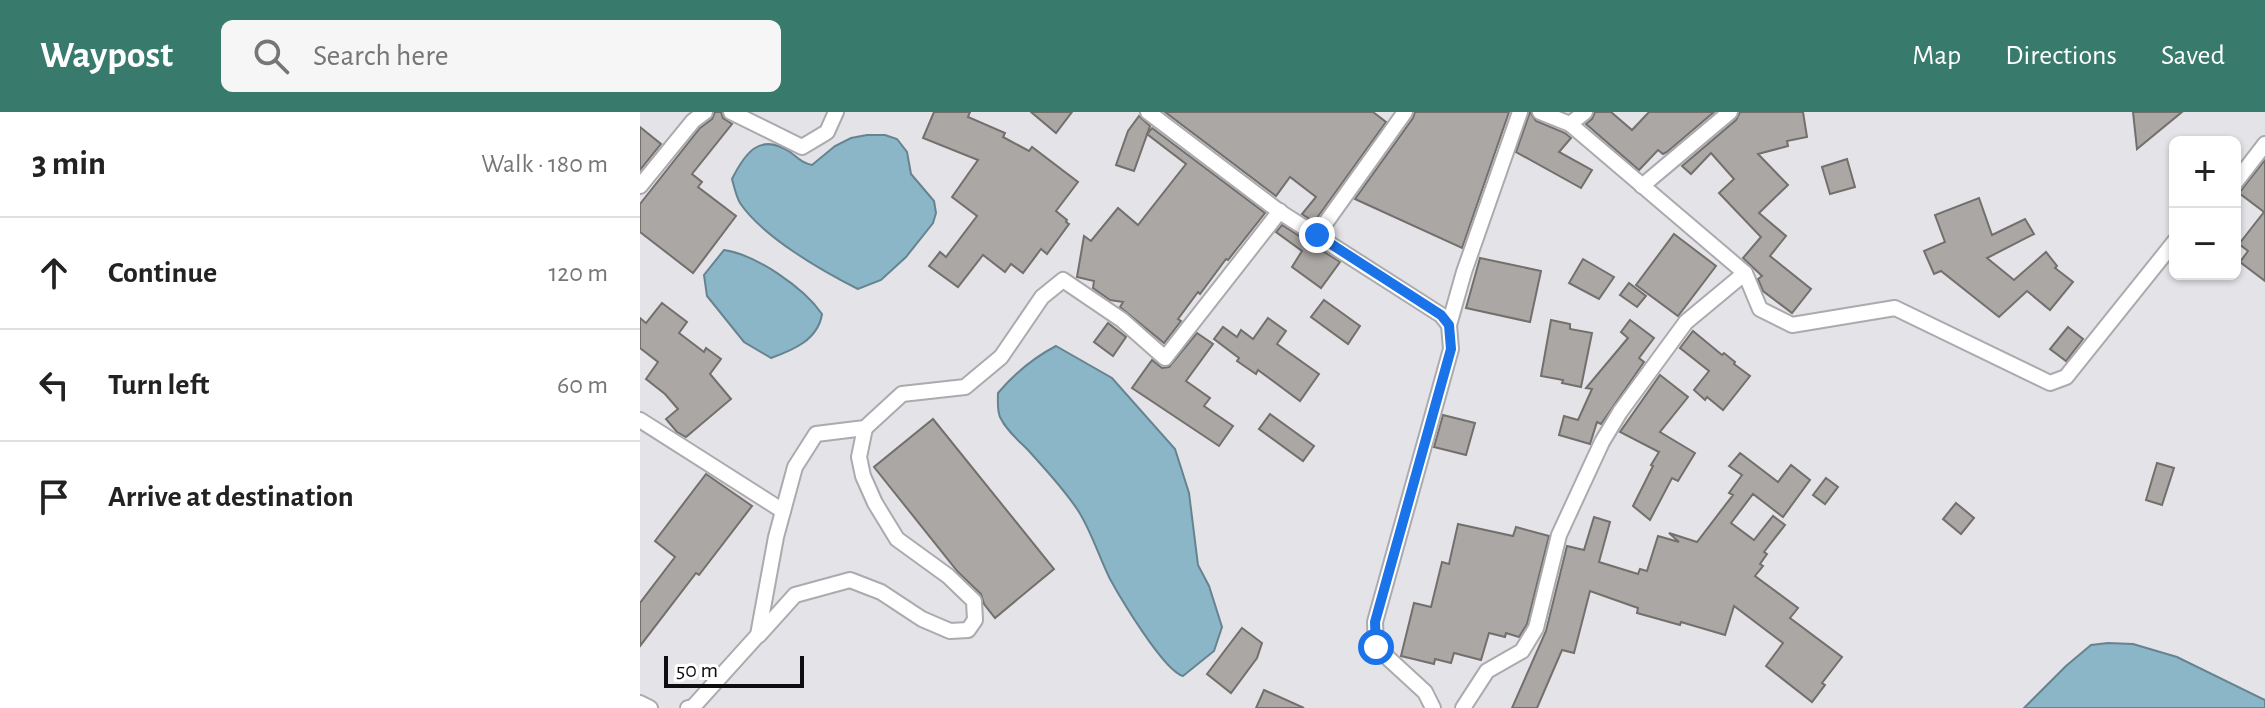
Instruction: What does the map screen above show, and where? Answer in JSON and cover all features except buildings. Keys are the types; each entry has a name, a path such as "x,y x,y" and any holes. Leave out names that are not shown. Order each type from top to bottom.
{"street":[{"path":"640,186 693,121 705,112"},
{"path":"731,112 802,147 827,132 836,112"},
{"path":"1148,112 1280,211 1441,315 1449,325"},
{"path":"1317,235 1405,112"},
{"path":"1433,708 1425,692 1376,647 1375,622 1451,349 1449,325 1464,272 1520,112"},
{"path":"1570,124 1585,112"},
{"path":"1642,186 1730,112"},
{"path":"1545,113 1570,124 1745,273 1760,309 1792,325 1895,308 2050,383 2066,377 2169,248"},
{"path":"2241,177 2263,153"},
{"path":"758,635 776,537 795,467 816,434 865,428 902,394 965,387 1001,357 1042,297 1063,280 1122,320 1165,358 1280,211"},
{"path":"1463,708 1487,671 1522,651 1536,628 1559,535 1602,442 1620,412 1686,322 1745,273"},
{"path":"640,420 783,511"},
{"path":"688,708 693,707 795,595 850,580 881,592 922,619 950,631 968,630 975,620 974,601 948,576 897,539 875,503 863,476 859,457 865,428"},
{"path":"640,703 650,708"}],"water":[{"path":"867,135 897,139 907,152 911,174 934,201 936,213 933,223 906,257 881,280 858,289 811,263 763,228 740,203 732,179 748,154 762,145 779,146 812,165 835,146"},
{"path":"724,250 751,258 779,274 814,304 822,314 810,337 771,358 744,342 707,296 704,275"},
{"path":"1056,346 1112,378 1175,449 1189,493 1198,565 1209,586 1222,627 1214,651 1183,676 1165,662 1133,617 1110,579 1079,512 1000,417 998,393 1025,366"},
{"path":"2133,644 2177,657 2265,700 2265,708 2024,708 2091,645"}],"route":[{"path":"1317,235 1441,315 1449,325 1451,349 1375,622 1376,647"}]}
